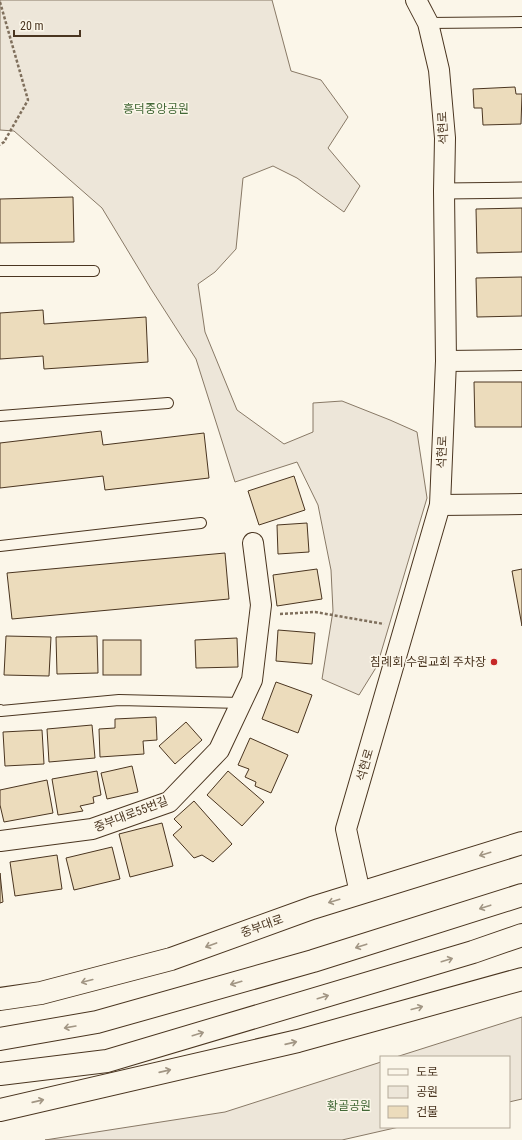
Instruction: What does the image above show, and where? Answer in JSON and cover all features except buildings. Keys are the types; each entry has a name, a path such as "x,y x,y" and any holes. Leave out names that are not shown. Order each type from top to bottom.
{"main road":[{"name":"중부대로","path":"0,999 41,993 171,959 312,908 522,843"},
{"path":"0,1039 97,1022 313,961 522,895"},
{"path":"0,1074 107,1061 473,952 522,935"},
{"path":"0,1110 298,1041 522,979"}],"street":[{"name":"석현로","path":"360,893 346,829 440,505 446,361 444,191 445,138 440,77 428,23 416,0"},
{"path":"444,191 522,190"},
{"path":"446,361 522,360"},
{"path":"440,505 522,504"},
{"name":"중부대로55번길","path":"0,842 92,829 169,802 219,750 252,680 261,605 253,543"}],"lane":[{"path":"428,23 522,22"},
{"path":"0,271 94,271"},
{"path":"0,416 168,403"},
{"path":"0,546 201,523"},
{"path":"0,710 119,700 241,703"}],"path":[{"path":"0,2 28,100 4,142 0,145"},
{"path":"260,615 316,612 405,627"}],"green space":[{"name":"흥덕중앙공원","path":"0,0 272,0 291,71 321,80 348,117 328,148 360,186 344,212 297,178 273,166 243,178 236,249 215,272 198,284 205,332 237,410 284,444 313,432 313,403 342,401 417,432 427,498 377,666 359,695 322,679 333,611 331,570 318,505 297,462 235,482 196,359 151,289 102,208 14,131 0,130"},
{"path":"522,1017 522,1099 510,1102 510,1056 399,1056"},
{"name":"황골공원","path":"380,1062 380,1128 395,1128 342,1140 45,1140 225,1112"}],"place":[{"name":"침례회 수원교회 주차장","path":"494,662"}]}
